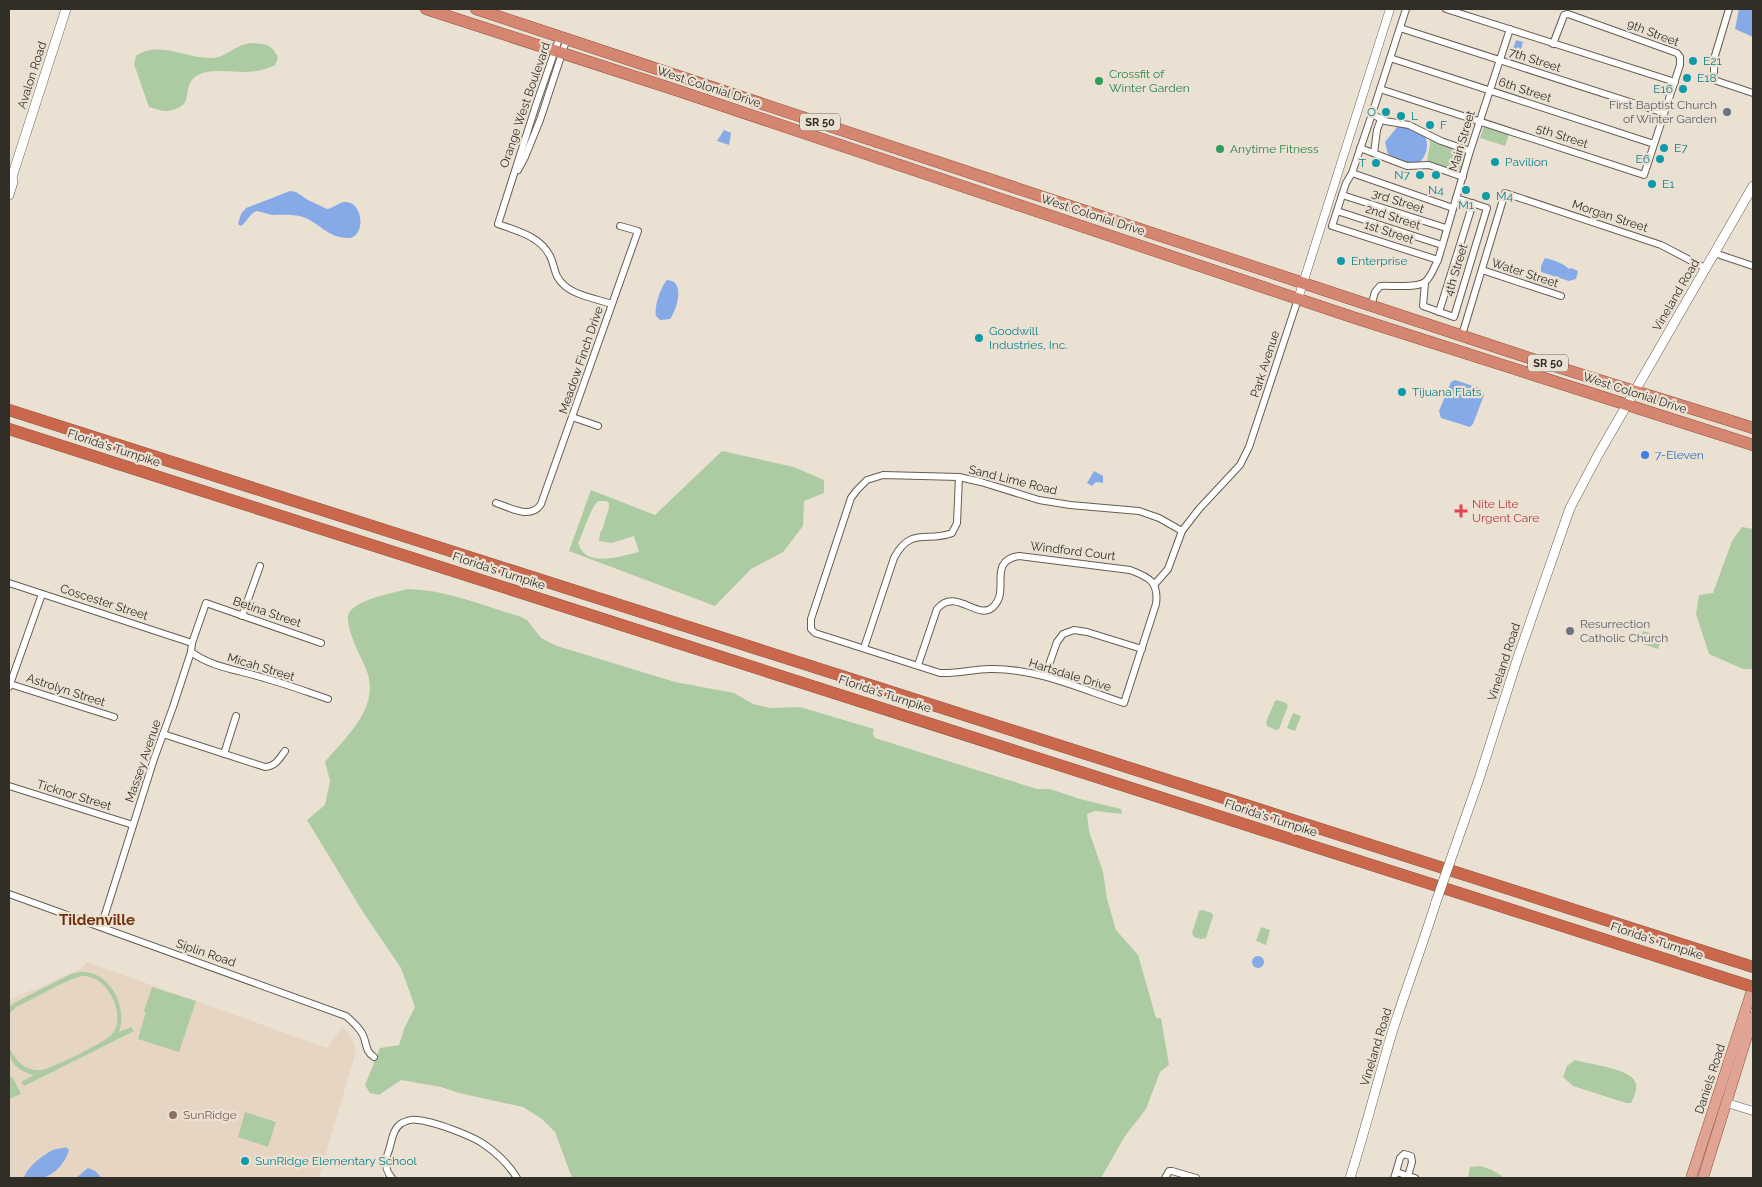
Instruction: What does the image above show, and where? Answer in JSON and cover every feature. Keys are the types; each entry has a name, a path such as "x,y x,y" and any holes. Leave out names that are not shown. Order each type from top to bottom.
{"highway":[{"name":"West Colonial Drive","path":"426,9 676,90 1298,299 1753,445"},
{"name":"West Colonial Drive","path":"476,9 695,80 1302,284 1753,428"},
{"path":"676,90 680,87 691,85 695,80"},
{"path":"722,106 727,101 734,99 780,109"},
{"path":"940,179 976,183 988,178"},
{"path":"980,192 994,186 1025,190"},
{"path":"1153,250 1180,252 1192,246"},
{"path":"1405,333 1415,332 1450,341 1462,335"},
{"path":"1450,348 1465,342 1511,352"},
{"name":"Florida's Turnpike","path":"9,410 1753,967"},
{"name":"Florida's Turnpike","path":"9,429 1753,987"}],"main road":[{"name":"Avalon Road","path":"9,195 13,182 11,179 66,9"},
{"name":"Vineland Road","path":"1350,1178 1368,1122 1378,1078 1392,1034 1480,779 1517,660 1565,521 1578,490 1753,186"},
{"name":"Daniels Road","path":"1691,1178 1753,987"},
{"name":"Daniels Road","path":"1703,1178 1753,1017"},
{"path":"1721,1084 1723,1099 1727,1103"},
{"path":"1703,1140 1707,1145 1709,1159"}],"street":[{"name":"Park Avenue","path":"1154,585 1163,577 1168,569 1182,531 1199,509 1240,465 1250,447 1390,9"},
{"path":"1337,211 1346,183 1352,173 1406,9"},
{"path":"1446,9 1675,82"},
{"path":"1729,9 1714,60 1714,80 1753,93"},
{"name":"9th Street","path":"1553,44 1564,15 1568,14 1677,53 1680,57 1680,65 1675,82"},
{"name":"7th Street","path":"1400,28 1664,113"},
{"name":"Main Street","path":"1425,283 1438,260 1470,151 1510,29"},
{"name":"Orange West Boulevard","path":"564,37 511,182 498,224 535,239 545,247 556,277 566,287 612,304"},
{"name":"6th Street","path":"1390,58 1654,144"},
{"name":"5th Street","path":"1380,89 1644,175 1675,82"},
{"path":"1372,114 1381,119 1410,125 1441,141 1470,151"},
{"path":"1374,153 1378,126 1381,119"},
{"path":"1360,148 1407,166 1429,166 1463,176"},
{"path":"1352,173 1453,208"},
{"name":"Morgan Street","path":"1482,270 1505,194 1661,245 1705,268"},
{"name":"3rd Street","path":"1342,195 1446,228"},
{"path":"1439,312 1473,203 1456,198"},
{"name":"4th Street","path":"1425,283 1423,306 1454,317 1487,208 1473,203"},
{"name":"1st Street","path":"1337,211 1332,226 1438,260"},
{"name":"2nd Street","path":"1337,211 1442,245"},
{"name":"Meadow Finch Drive","path":"496,503 528,513 535,511 541,504 638,231 620,226"},
{"path":"1714,253 1753,266"},
{"path":"1462,335 1482,270"},
{"name":"Water Street","path":"1482,270 1561,296"},
{"path":"1371,306 1375,292 1380,286 1418,286 1425,283"},
{"path":"572,417 598,426"},
{"name":"Sand Lime Road","path":"811,620 851,498 867,480 883,475 959,478 982,482 1039,500 1070,505 1139,511 1159,518 1182,531"},
{"path":"864,648 894,558 900,546 906,541 917,537 944,536 952,533 957,523 959,478"},
{"name":"Windford Court","path":"918,665 938,609 942,603 950,600 980,610 989,610 996,605 999,596 1001,568 1005,561 1012,557 1019,556 1130,570 1144,575 1154,585"},
{"path":"242,616 260,566"},
{"name":"Coscester Street","path":"9,583 192,643"},
{"path":"1045,676 1057,642 1063,634 1074,630 1142,648 1156,604 1157,594 1154,585"},
{"path":"9,686 42,594"},
{"name":"Betina Street","path":"206,603 321,643"},
{"name":"Massey Avenue","path":"101,926 206,603"},
{"name":"Hartsdale Drive","path":"811,620 811,629 816,633 940,673 957,674 990,669 1017,671 1045,676 1124,703 1142,648"},
{"name":"Micah Street","path":"191,652 228,669 265,678 328,699"},
{"name":"Astrolyn Street","path":"9,686 114,717"},
{"path":"224,754 236,716"},
{"path":"163,734 265,767 270,767 277,762 286,751"},
{"name":"Ticknor Street","path":"9,786 133,825"},
{"name":"Siplin Road","path":"9,894 346,1016 357,1024 364,1036 368,1053 374,1058"},
{"path":"1727,1103 1753,1111"},
{"path":"392,1178 387,1172 386,1164 396,1129 403,1122 415,1119 465,1135 484,1144 512,1170 517,1178"},
{"path":"1404,1154 1411,1156 1412,1177 1395,1175 1401,1156 1404,1154"},
{"path":"1165,1178 1169,1171 1196,1178"}],"shaded area":[{"name":"SunRidge","path":"87,962 327,1048 343,1026 353,1040 356,1051 319,1178 9,1178 9,1000 81,969"}],"green space":[{"path":"251,43 264,44 273,49 278,58 275,65 256,71 202,73 191,82 186,101 181,106 167,111 149,107 134,64 136,56 154,50 163,50 202,58 212,58 222,56 240,46"},
{"path":"1484,125 1509,134 1505,146 1480,138"},
{"path":"1430,140 1459,149 1460,153 1466,155 1460,174 1428,163"},
{"path":"722,451 794,467 824,480 824,493 804,501 803,526 783,552 751,569 715,606 569,551 591,490 655,515","holes":["598,501 609,503 609,508 599,541 612,543 634,536 639,552 604,559 588,556 582,551 578,543 590,515"]},
{"path":"1742,527 1753,529 1753,669 1743,669 1709,654 1696,614 1699,595 1713,593 1732,541"},
{"path":"409,589 451,595 519,616 527,620 541,638 557,646 675,682 734,693 753,704 770,708 800,707 874,729 873,734 875,738 1037,789 1050,789 1121,809 1122,814 1095,811 1087,814 1089,831 1103,872 1107,899 1116,930 1138,955 1156,1018 1161,1018 1169,1065 1160,1072 1146,1109 1125,1136 1101,1178 572,1178 555,1132 542,1119 523,1107 459,1093 441,1087 401,1080 379,1095 370,1093 365,1085 380,1048 399,1045 404,1029 415,1007 401,968 363,912 307,820 325,805 330,781 325,762 354,728 369,699 370,682 349,626 348,616 351,610 365,601"},
{"path":"1643,631 1662,637 1658,649 1639,643"},
{"path":"1277,700 1286,703 1288,706 1279,729 1276,730 1267,726 1266,722"},
{"path":"1293,713 1301,716 1295,731 1287,728"},
{"path":"1199,911 1212,913 1213,916 1206,938 1201,939 1194,937 1192,933"},
{"path":"1261,927 1270,930 1266,945 1256,941"},
{"path":"80,972 91,973 100,977 108,984 119,1002 121,1022 119,1032 131,1027 134,1031 24,1086 21,1082 34,1075 16,1066 9,1053 9,1047 14,1057 26,1067 42,1070 91,1048 109,1037 117,1025 116,1006 112,996 99,981 91,977 82,976 16,1007 9,1014 9,1007 14,1003 71,974"},
{"path":"152,987 196,1001 179,1052 138,1039"},
{"path":"1575,1060 1627,1074 1636,1084 1631,1103 1573,1086 1563,1077 1567,1066"},
{"path":"9,1076 13,1078 21,1094 9,1099"},
{"path":"245,1112 276,1122 268,1147 238,1137"},
{"path":"1480,1166 1492,1170 1502,1176 1502,1178 1468,1178 1470,1167"}],"water":[{"path":"1739,9 1753,9 1753,37 1735,29"},
{"path":"1516,40 1523,42 1519,57 1511,55"},
{"path":"1398,126 1412,128 1425,136 1426,150 1424,157 1419,163 1404,163 1388,154 1385,142"},
{"path":"724,130 731,133 729,145 717,141"},
{"path":"290,191 296,192 327,209 343,202 351,203 359,213 360,226 358,232 348,238 341,237 329,233 314,222 303,217 272,215 257,211 241,226 238,224 241,214 246,208"},
{"path":"1545,258 1578,271 1576,279 1569,281 1541,272 1541,266"},
{"path":"667,280 676,285 678,290 677,303 670,319 660,320 656,316 656,308 660,293"},
{"path":"1455,380 1482,389 1484,395 1473,424 1470,427 1441,418 1439,411 1451,382"},
{"path":"1094,471 1103,476 1103,483 1096,482 1092,486 1087,483"},
{"path":"1256,956 1260,956 1264,962 1260,968 1256,968 1252,964 1252,960"},
{"path":"66,1147 69,1150 67,1155 55,1171 46,1177 24,1178 28,1170 40,1158 53,1150"},
{"path":"88,1168 95,1171 102,1178 76,1178"}],"place":[{"name":"E21","path":"1693,61"},
{"name":"E18","path":"1687,78"},
{"name":"Crossfit of Winter Garden","path":"1099,81"},
{"name":"E16","path":"1683,89"},
{"name":"O","path":"1386,112"},
{"name":"First Baptist Church of Winter Garden","path":"1727,112"},
{"name":"L","path":"1401,116"},
{"name":"F","path":"1430,125"},
{"name":"E7","path":"1664,148"},
{"name":"Anytime Fitness","path":"1220,149"},
{"name":"E6","path":"1660,159"},
{"name":"Pavilion","path":"1495,162"},
{"name":"T","path":"1376,163"},
{"name":"N7","path":"1420,175"},
{"name":"N4","path":"1436,175"},
{"name":"E1","path":"1652,184"},
{"name":"M1","path":"1466,190"},
{"name":"M4","path":"1486,196"},
{"name":"Enterprise","path":"1341,261"},
{"name":"Goodwill Industries, Inc.","path":"979,338"},
{"name":"Tijuana Flats","path":"1402,392"},
{"name":"7-Eleven","path":"1645,455"},
{"name":"Nite Lite Urgent Care","path":"1461,511"},
{"name":"Resurrection Catholic Church","path":"1570,631"},
{"name":"SunRidge","path":"173,1115"},
{"name":"SunRidge Elementary School","path":"245,1161"}],"district":[{"name":"Tildenville","path":"97,920"}]}
